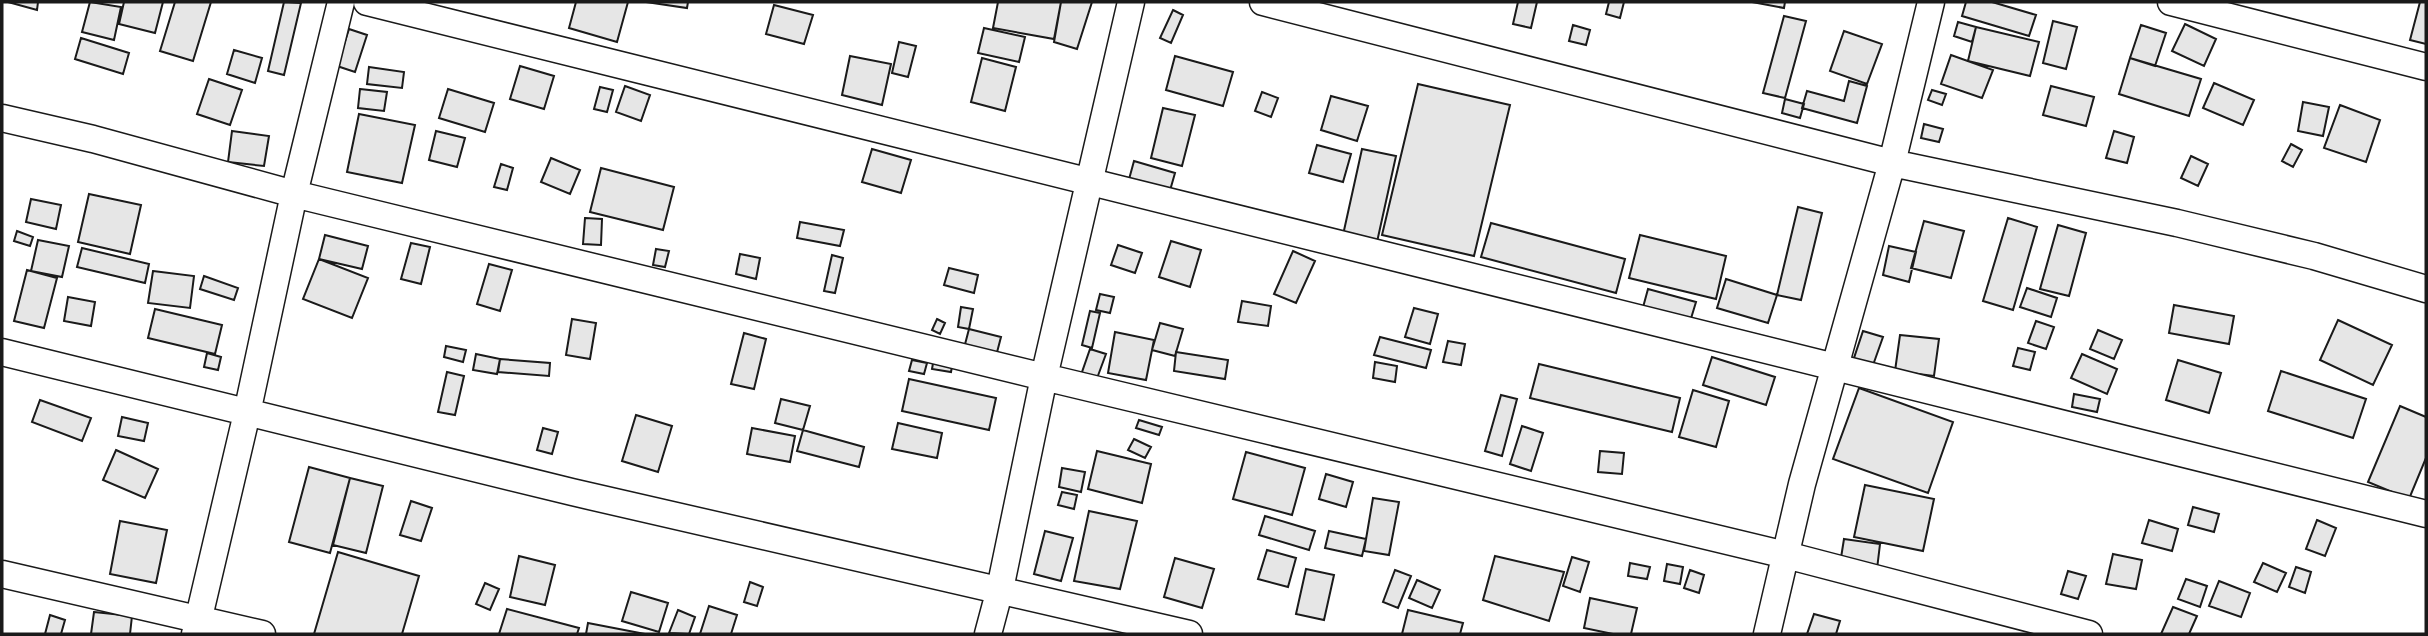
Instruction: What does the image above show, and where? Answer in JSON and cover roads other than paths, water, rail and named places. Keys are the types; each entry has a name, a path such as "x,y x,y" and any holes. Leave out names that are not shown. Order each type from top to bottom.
{"street":[{"path":"197,626 247,413 294,194 341,2"},
{"path":"366,2 1091,180 2426,514"},
{"path":"988,634 1131,2"},
{"path":"1263,2 1892,163 2177,223 2314,256 2426,289"},
{"path":"1767,634 1802,484 1892,163 1931,2"},
{"path":"2171,2 2426,67"},
{"path":"2,118 93,139 294,194 1786,555 2089,634"},
{"path":"2,352 586,495 1189,634"},
{"path":"2,574 197,626 262,634"}]}
